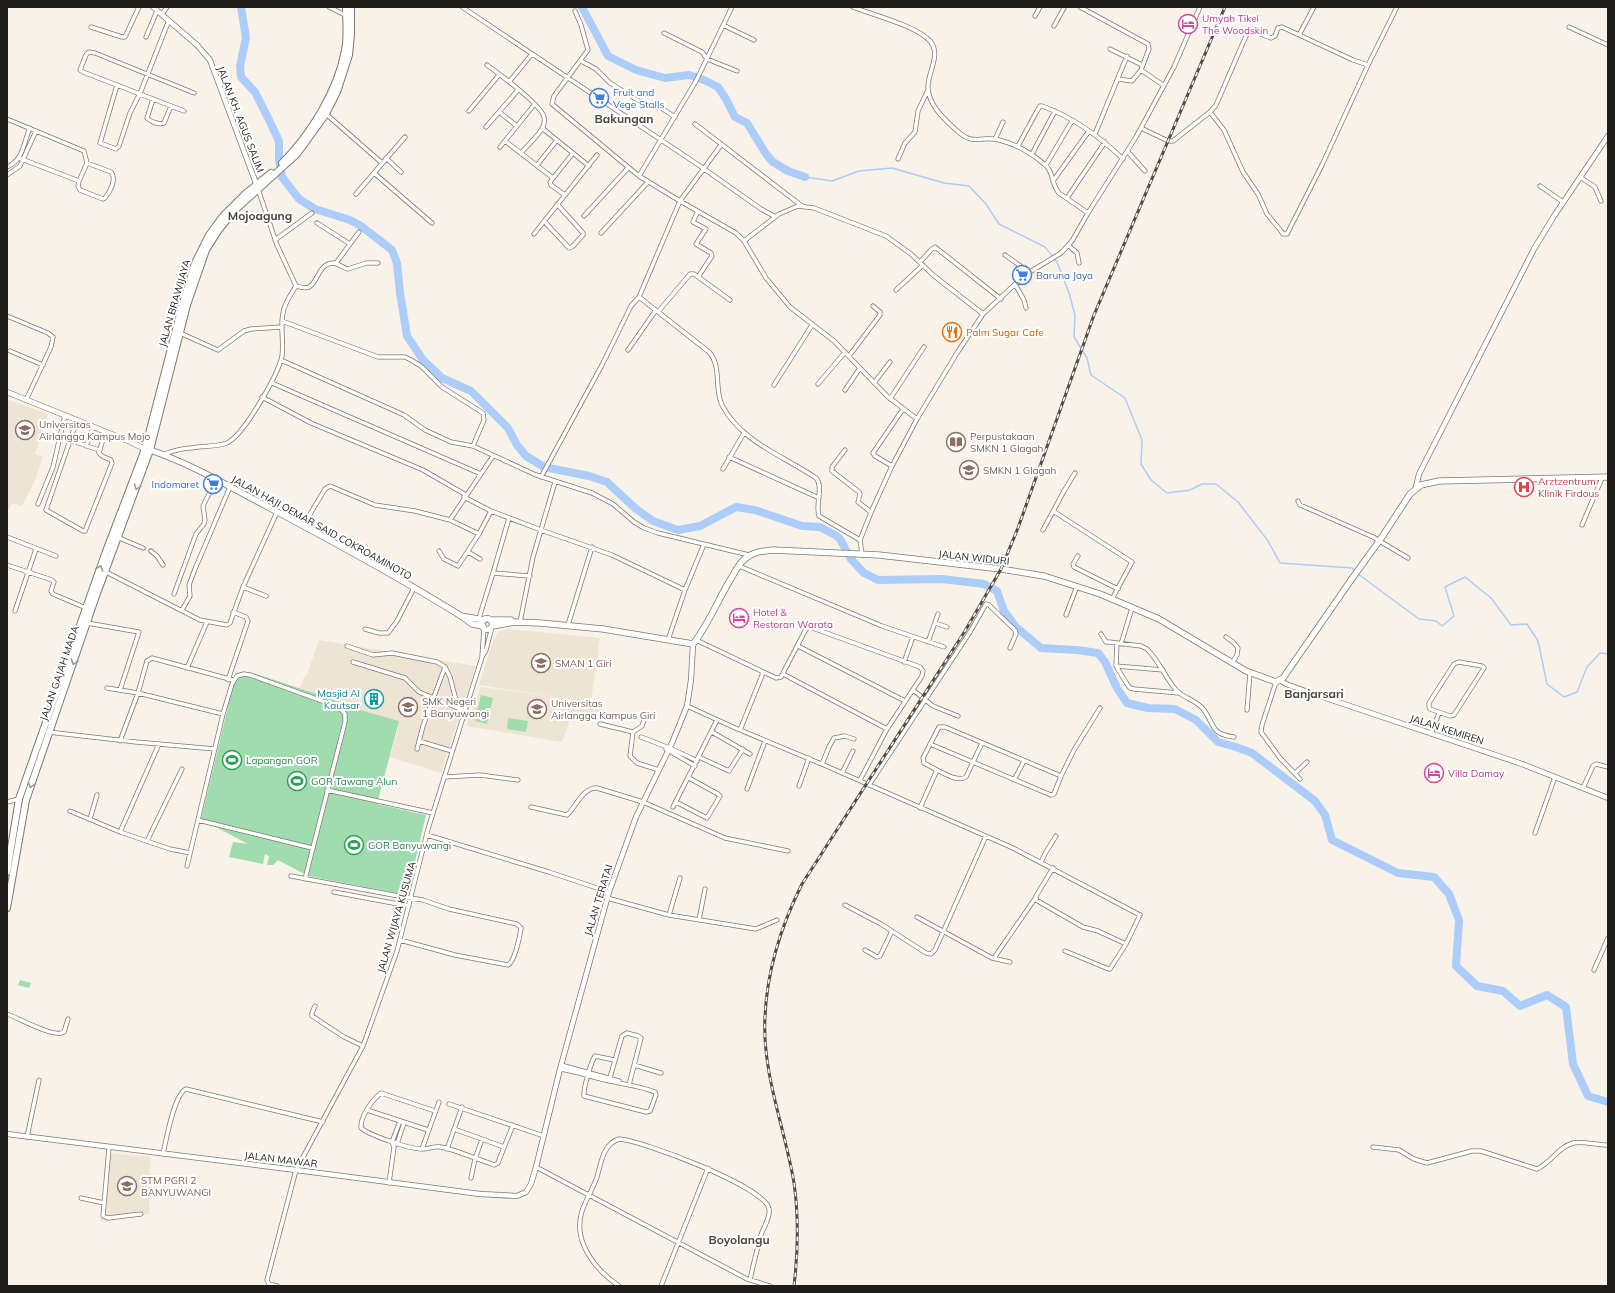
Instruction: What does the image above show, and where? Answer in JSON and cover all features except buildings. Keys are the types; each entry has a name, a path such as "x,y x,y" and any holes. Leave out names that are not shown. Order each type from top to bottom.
{"highway":[{"name":"JALAN BRAWIJAYA","path":"170,366 189,281 202,248 215,226 223,216 301,149 326,114 346,66 351,34 349,16 346,7"},
{"name":"JALAN BRAWIJAYA","path":"285,164 307,133 330,95 338,76 346,48 351,7"},
{"name":"JALAN BRAWIJAYA","path":"115,536 140,461 147,450 192,291 206,250 225,221 257,187"},
{"name":"JALAN GAJAH MADA","path":"7,908 23,810 46,732 87,624 97,586 106,572 115,536 147,450"},
{"path":"7,872 19,799 46,732 86,608 97,586 115,536"}],"main road":[{"path":"7,392 147,450"},
{"name":"JALAN HAJI OEMAR SAID COKROAMINOTO","path":"147,450 164,454 230,487 303,526 461,616 487,619 491,624"},
{"path":"1278,681 1283,678 1416,487 1426,483 1439,482 1605,477"},
{"name":"JALAN WIDURI","path":"749,555 762,551 773,550 860,554 1019,571 1044,576 1113,597 1132,608 1164,622 1233,661 1252,674 1278,681"},
{"path":"461,616 472,624 488,629 491,624 518,622 603,629 668,640 694,642 706,625 718,599 739,566 749,555"},
{"path":"482,619 483,627"}],"street":[{"path":"90,27 122,38 125,37 139,7"},
{"name":"JALAN KH. AGUS SALIM","path":"153,7 197,45 210,60 257,187"},
{"path":"162,14 167,7"},
{"path":"328,7 349,16"},
{"path":"462,7 761,209 774,216"},
{"path":"639,176 696,81 732,7"},
{"path":"853,7 908,27 924,36 931,42 935,54 928,90 918,111 916,131 905,143 898,159"},
{"path":"1035,16 1040,7"},
{"path":"1054,26 1064,7"},
{"path":"1080,7 1149,45 1149,49 1141,70 1132,82 1118,79"},
{"path":"860,554 860,540 892,466 917,419 957,353 983,314 1029,272 1051,260 1069,246 1088,213 1128,152 1177,60 1200,7"},
{"path":"1299,35 1314,7"},
{"path":"1210,112 1224,130 1243,172 1258,194 1267,214 1283,234 1287,234 1322,165 1368,65 1397,7"},
{"path":"146,37 157,11"},
{"path":"575,11 588,49 581,61 552,99 552,104 639,176 698,212 736,232 744,241 766,278 796,312 845,352 890,399 917,419"},
{"path":"117,85 100,141 102,144 116,149 118,148 130,113 148,75 169,20"},
{"path":"723,25 754,40"},
{"path":"1141,128 1168,141 1173,140 1210,112 1216,105 1249,30 1253,30 1272,38 1275,36 1278,28 1282,27 1353,60 1368,65"},
{"path":"1569,27 1608,45"},
{"path":"664,32 702,52 707,59 737,71"},
{"path":"1110,49 1127,56 1142,65"},
{"path":"184,111 81,71 87,53 95,53 194,93"},
{"path":"509,82 532,54"},
{"path":"1095,134 1127,56"},
{"path":"581,61 596,69 610,83 647,106 650,107 655,104 675,117"},
{"path":"487,65 518,90 541,112 544,117 542,128 521,153"},
{"path":"1141,70 1163,85"},
{"path":"468,111 499,74"},
{"path":"486,127 518,90"},
{"path":"928,90 936,109 954,129 972,140 995,140 1018,146 1032,154 1046,165 1051,173 1057,191 1088,213"},
{"path":"153,99 147,118 152,121 161,124 164,123 171,106"},
{"path":"500,147 534,105"},
{"path":"1018,146 1040,106 1044,106 1095,134 1123,159"},
{"path":"1032,154 1055,111"},
{"path":"499,112 517,126"},
{"path":"326,114 382,163"},
{"path":"7,119 81,149 86,154 88,163 78,186 80,190 103,199 114,179 113,175 111,172 88,163"},
{"path":"1046,165 1072,121"},
{"path":"995,140 1003,122"},
{"path":"695,124 802,206 825,212 886,236 902,247 942,282 983,314"},
{"path":"7,167 14,164 19,158 30,128"},
{"path":"542,128 589,166"},
{"path":"7,175 20,166 24,160 36,131"},
{"path":"1053,181 1089,131"},
{"path":"1416,487 1419,474 1534,249 1563,202 1608,136"},
{"path":"356,194 405,137"},
{"path":"537,165 557,140"},
{"path":"505,141 553,178"},
{"path":"1067,198 1105,142"},
{"path":"541,477 602,365 631,306 639,297 680,201 721,145"},
{"path":"1128,152 1145,171"},
{"path":"565,195 550,184 573,153"},
{"path":"534,234 597,155"},
{"path":"19,158 79,181"},
{"path":"386,158 401,172"},
{"path":"584,216 628,168"},
{"path":"374,173 432,223"},
{"path":"1580,177 1595,187 1601,201"},
{"path":"601,234 648,182"},
{"path":"1540,186 1563,202"},
{"path":"257,187 275,240 296,286"},
{"path":"544,221 569,248 572,247 583,235 583,233 557,204"},
{"path":"744,241 774,216 802,206"},
{"path":"698,212 693,221 706,229 696,244 711,253 712,256 698,277"},
{"path":"275,240 312,213"},
{"path":"317,223 350,244"},
{"path":"336,263 359,232"},
{"path":"1069,246 1077,253 1079,263"},
{"path":"896,290 932,249 936,248 1001,299"},
{"path":"1005,255 1029,272"},
{"path":"296,286 306,288 310,287 322,268 328,264 336,263 346,269 366,263 378,263"},
{"path":"628,350 657,311 690,274 698,277 730,300"},
{"path":"1016,284 1024,300 1026,308"},
{"path":"164,454 189,448 219,445 233,439 243,429 272,383 281,360 282,321 285,306 296,286"},
{"path":"639,297 713,356 716,366 719,397 722,406 744,434 816,478 819,484 819,516 860,540"},
{"path":"849,356 880,315 880,312 872,306"},
{"path":"7,316 48,333 53,337 51,346 26,400"},
{"path":"282,321 378,356 406,357 416,362 442,387 483,413 484,420 473,446"},
{"path":"774,385 812,325"},
{"path":"180,333 218,350 244,331 251,329 282,327"},
{"path":"890,399 924,346"},
{"path":"10,351 43,364"},
{"path":"818,384 845,352"},
{"path":"281,360 404,416 425,430 451,442 473,446 541,477 598,496 613,504 634,522 644,528 658,533 749,555"},
{"path":"874,384 890,362"},
{"path":"845,390 860,368"},
{"path":"272,383 481,474"},
{"path":"262,397 317,426 423,470 491,511 592,547 623,560 685,590"},
{"path":"892,466 874,456 873,453 902,409"},
{"path":"38,504 53,467 65,415"},
{"path":"77,420 46,510 83,531 85,530 112,463 111,460 100,455 99,450 105,432"},
{"path":"86,446 93,427"},
{"path":"723,469 744,434"},
{"path":"70,440 99,450"},
{"path":"845,450 832,467 832,470 860,494 858,502 871,512"},
{"path":"450,520 493,456"},
{"path":"729,457 819,498"},
{"path":"1043,530 1075,473"},
{"path":"1582,526 1605,477"},
{"path":"174,594 196,534 204,524 205,520 203,506 216,480"},
{"path":"518,622 530,576 533,557 555,482"},
{"path":"303,526 325,489 330,486 375,504 415,510 450,520 479,534"},
{"path":"182,610 190,596 190,585 195,569 230,487"},
{"path":"1298,501 1300,505 1356,529 1408,558"},
{"path":"439,551 444,559 458,566 479,534 491,511"},
{"path":"1053,511 1132,562 1113,597"},
{"path":"106,572 207,622 227,625 230,623 243,587 277,512"},
{"path":"482,619 493,573 510,518"},
{"path":"115,536 144,548"},
{"path":"7,537 56,556"},
{"path":"668,640 685,590 704,544"},
{"path":"568,626 592,547"},
{"path":"15,611 36,549"},
{"path":"151,551 157,556 163,565"},
{"path":"468,552 480,559"},
{"path":"1078,556 1073,564 1074,567 1117,589"},
{"path":"7,565 53,581 51,591 53,594 86,608"},
{"path":"739,566 857,616 944,647"},
{"path":"493,573 530,576"},
{"path":"1066,615 1077,586"},
{"path":"243,587 266,596"},
{"path":"365,629 379,633 388,633 397,621 414,588"},
{"path":"869,785 970,632 986,604 989,605 1015,630 1016,634 1010,648"},
{"path":"1132,608 1119,644 1116,666 1131,689 1180,694"},
{"path":"228,680 248,621 246,617 233,612"},
{"path":"928,642 938,614"},
{"path":"187,668 207,622"},
{"path":"935,623 947,627"},
{"path":"87,624 139,632 120,690"},
{"path":"482,658 486,650 491,624"},
{"path":"482,658 483,627"},
{"path":"694,642 776,678 781,677 806,629 810,627 920,667 923,671 922,676 887,729 860,780"},
{"path":"1101,634 1106,642 1147,648 1174,688 1180,694 1203,709 1217,731 1226,736 1234,737"},
{"path":"904,662 913,637"},
{"path":"1226,637 1237,645 1238,652 1233,661"},
{"name":"JALAN TERATAI","path":"536,1167 561,1067 607,898 620,857 643,802 659,770 687,706 694,642"},
{"path":"347,646 373,655 392,653 437,662 445,667 450,677 458,708"},
{"path":"798,646 905,701"},
{"name":"JALAN WIJAYA KUSUMA","path":"277,1286 269,1284 267,1280 296,1170 363,1046 400,940 433,813 482,658"},
{"path":"120,741 138,693 147,662 150,659 155,659 228,680 233,680"},
{"path":"352,662 404,678 419,692 465,711"},
{"path":"1459,662 1483,666 1454,715 1450,716 1439,713 1430,709 1428,705 1454,664 1459,662"},
{"path":"1116,666 1163,670"},
{"path":"417,749 433,698 445,667"},
{"path":"740,730 763,673"},
{"path":"187,866 223,714 233,680 237,676 244,674 339,707 345,714 345,722 304,879"},
{"path":"782,674 887,729"},
{"path":"1247,710 1252,674"},
{"path":"1278,681 1262,725 1261,732 1280,758 1300,779"},
{"name":"JALAN KEMIREN","path":"1278,681 1522,764 1608,798"},
{"path":"108,688 138,693 223,714"},
{"path":"913,690 941,710 958,716"},
{"path":"687,706 986,836 1053,868 1139,914 1140,918 1113,967 1108,969 1065,951"},
{"path":"930,744 1051,795 1054,794 1074,750 1100,708"},
{"path":"1431,734 1439,713"},
{"path":"645,716 642,726 633,732 629,754 637,763 659,770"},
{"path":"673,807 717,720"},
{"path":"600,724 633,732"},
{"path":"982,743 966,777 964,778 958,778 937,770 923,761 938,728 941,726 982,743 1024,761 1061,776"},
{"path":"46,732 120,741 215,749"},
{"path":"712,732 750,754"},
{"path":"822,764 834,738 844,736 854,739"},
{"path":"641,737 729,771 742,749"},
{"path":"419,741 452,752"},
{"path":"747,789 765,741"},
{"path":"120,832 159,744"},
{"path":"668,748 695,766"},
{"path":"842,773 852,751"},
{"path":"799,786 809,758"},
{"path":"1014,780 1024,761"},
{"path":"1295,773 1307,762"},
{"path":"1583,788 1593,766 1596,764 1608,767"},
{"path":"147,841 182,769"},
{"path":"920,808 937,770"},
{"path":"444,777 480,775 518,780"},
{"path":"1535,833 1556,777"},
{"path":"676,802 707,818 716,804 720,796 718,794 689,778"},
{"path":"531,807 567,815 581,797 593,788 643,802 725,838 788,851"},
{"path":"327,790 433,813"},
{"path":"90,819 97,795"},
{"path":"7,802 19,799"},
{"path":"70,811 120,832 174,850 190,853"},
{"path":"198,820 312,848"},
{"path":"427,835 609,892"},
{"path":"845,905 892,931 926,953 931,954 935,950 986,836"},
{"path":"1041,862 1056,836"},
{"path":"994,958 1053,868"},
{"path":"291,876 410,899 423,900 444,908 517,924 521,931 514,957 508,965 456,955 400,940"},
{"path":"669,916 680,878"},
{"path":"699,920 706,889"},
{"path":"334,892 409,906"},
{"path":"1036,896 1036,900 1038,902 1083,927 1098,931 1126,944"},
{"path":"607,898 669,916 756,929 760,929 778,920"},
{"path":"917,917 994,958 1010,962"},
{"path":"864,950 877,957 880,956 892,931"},
{"path":"1594,970 1608,938"},
{"path":"315,1006 312,1016 338,1033 363,1046"},
{"path":"7,1014 23,1020 37,1028 58,1034 64,1032 68,1019"},
{"path":"609,1079 623,1034 627,1033 638,1036 641,1038 629,1085"},
{"path":"561,1067 589,1074 609,1079 655,1092 656,1095 650,1111 646,1112 584,1096 589,1074 595,1056 614,1060"},
{"path":"634,1065 661,1073"},
{"path":"27,1137 39,1080"},
{"path":"163,1154 176,1103 182,1092 186,1089 323,1122"},
{"path":"435,1111 381,1093 361,1122 361,1128 392,1142 422,1149 437,1147 496,1164 513,1125"},
{"path":"422,1149 439,1102"},
{"path":"449,1104 462,1107 544,1136"},
{"path":"446,1149 462,1107"},
{"path":"368,1110 428,1130"},
{"path":"389,1183 394,1147 392,1142 400,1121"},
{"path":"394,1147 398,1143 404,1123"},
{"path":"454,1129 504,1147"},
{"name":"JALAN MAWAR","path":"7,1134 480,1194 517,1196 529,1189 536,1167"},
{"path":"471,1178 475,1159 482,1139"},
{"path":"619,1286 609,1279 597,1267 587,1252 580,1234 582,1212 605,1151 608,1145 617,1139 625,1140 708,1168 751,1191 760,1198 769,1209 752,1283"},
{"path":"1373,1147 1399,1150 1427,1163 1472,1151 1481,1151 1537,1169 1562,1148 1571,1144 1579,1142 1608,1144"},
{"path":"109,1148 103,1215 105,1218 141,1214"},
{"path":"536,1167 752,1283 770,1286"},
{"path":"661,1286 708,1168"},
{"path":"81,1198 104,1203"}],"shaded area":[{"path":"7,399 48,414 35,454 43,457 36,478 22,506 12,503 9,510 7,508"},
{"path":"507,629 600,638 591,701 603,702 597,720 572,715 562,742 466,726 481,687 571,699 479,685 493,641 499,631"},
{"name":"SMK Negeri 1 Banyuwangi","path":"319,640 476,666 441,773 390,757 398,728 353,708 353,706 300,688 304,677 306,677"},
{"name":"STM PGRI 2 BANYUWANGI","path":"107,1153 150,1157 149,1214 100,1222"}],"green space":[{"name":"GOR Tawang Alun","path":"240,672 250,672 353,706 353,708 399,721 377,804 426,815 407,895 308,876 278,860 273,865 267,865 269,856 265,854 263,864 229,857 233,842 248,844 201,819 234,682"},
{"path":"481,695 493,698 487,724 475,721"},
{"path":"508,718 528,721 526,732 507,729"},
{"path":"20,980 31,983 29,988 18,985"}],"waterway":[{"path":"241,7 246,38 240,66 241,77 255,92 279,141 279,160 282,177 299,199 315,209 350,220 361,226 392,250 397,263 407,336 423,360 442,378 471,391 508,428 517,445 526,456 544,467 589,476 607,482 636,509 653,521 678,530 700,526 736,507 755,510 802,526 820,527 835,535 840,539 851,559 864,573 878,580 942,579 984,584 997,591 1004,611 1016,627 1041,648 1098,653 1105,662 1117,688 1127,703 1148,708 1175,709 1196,720 1218,742 1252,753 1315,801 1325,815 1332,840 1398,873 1434,877 1449,894 1459,920 1456,966 1477,986 1503,991 1520,1006 1547,995 1566,1007 1573,1064 1588,1096 1608,1102"},
{"path":"582,7 608,56 636,70 665,78 689,75 718,87 735,117 747,123 766,154 773,162 788,171 805,177"},
{"path":"805,177 832,181 859,171 892,168 944,183 969,186 986,204 999,224 1045,247 1057,262 1069,293 1075,315 1074,337 1087,358 1091,375 1125,398 1142,440 1141,464 1151,480 1167,493 1190,490 1202,484 1216,484 1238,502 1268,541 1280,563 1352,568 1355,572"},
{"path":"1358,574 1419,619 1436,621 1442,626 1454,616 1445,587 1465,577 1491,598 1511,625 1527,624 1538,641 1547,684 1564,697 1577,692 1587,667 1600,653 1608,654"}],"tunnel":[{"path":"143,548 151,551"}],"railway":[{"path":"794,1286 797,1235 796,1196 790,1162 770,1080 765,1038 766,999 776,948 794,900 802,884 965,631 1001,569 1018,528 1094,315 1225,7"}],"place":[{"name":"Umyah Tikel The Woodskin","path":"1188,24"},
{"name":"Fruit and Vege Stalls","path":"599,98"},
{"name":"Baruna Jaya","path":"1022,275"},
{"name":"Palm Sugar Cafe","path":"952,332"},
{"name":"Universitas Airlangga Kampus Mojo","path":"25,430"},
{"name":"Perpustakaan SMKN 1 Glagah","path":"956,442"},
{"name":"SMKN 1 Glagah","path":"969,470"},
{"name":"Indomaret","path":"213,484"},
{"name":"Arztzentrum Klinik Firdous","path":"1524,487"},
{"name":"Hotel & Restoran Warata","path":"739,618"},
{"name":"SMAN 1 Giri","path":"541,663"},
{"name":"Masjid Al Kautsar","path":"374,699"},
{"name":"SMK Negeri 1 Banyuwangi","path":"408,707"},
{"name":"Universitas Airlangga Kampus Giri","path":"537,709"},
{"name":"Lapangan GOR","path":"232,760"},
{"name":"Villa Damay","path":"1434,773"},
{"name":"GOR Tawang Alun","path":"297,781"},
{"name":"GOR Banyuwangi","path":"354,845"},
{"name":"STM PGRI 2 BANYUWANGI","path":"127,1186"}],"district":[{"name":"Bakungan","path":"624,119"},
{"name":"Mojoagung","path":"260,216"},
{"name":"Banjarsari","path":"1314,694"},
{"name":"Boyolangu","path":"739,1240"}]}
